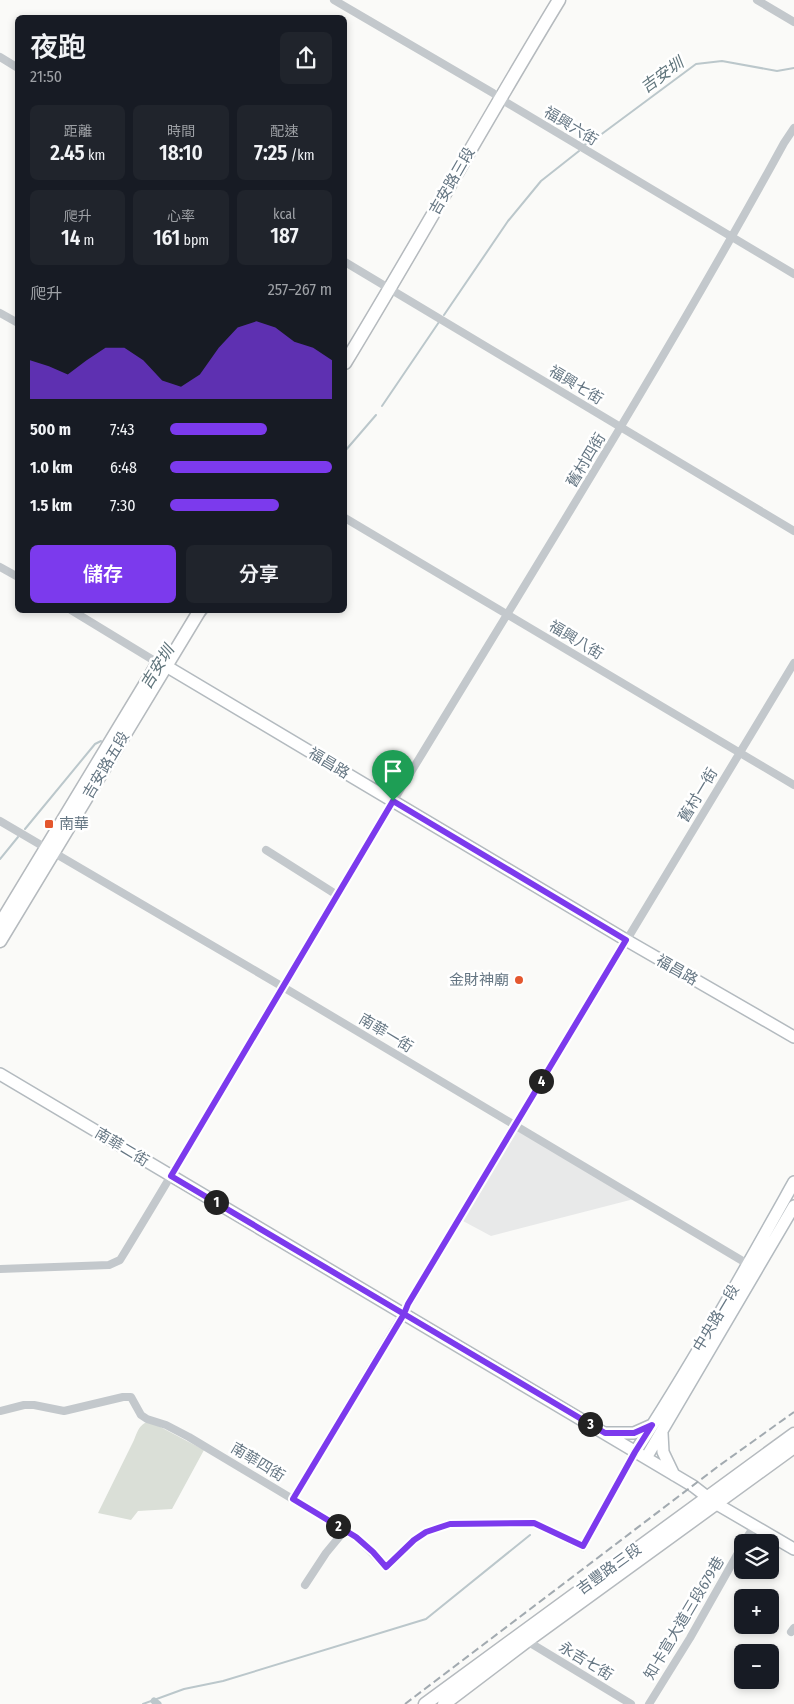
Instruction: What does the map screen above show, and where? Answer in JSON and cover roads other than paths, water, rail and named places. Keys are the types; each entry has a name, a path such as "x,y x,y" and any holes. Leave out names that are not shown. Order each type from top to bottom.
{"main road":[{"name":"吉安路三段","path":"347,359 550,0"},
{"name":"吉安路三段","path":"496,96 559,0"},
{"name":"吉安路三段","path":"347,346 387,287"},
{"path":"162,664 188,613"},
{"path":"162,664 198,613"},
{"name":"吉安路五段","path":"0,924 49,850 162,664"},
{"name":"吉安路五段","path":"0,942 49,850"},
{"name":"吉豐路三段","path":"444,1704 711,1500 794,1434"},
{"name":"吉豐路三段","path":"425,1704 711,1500 794,1446"}],"street":[{"name":"福興六街","path":"334,0 794,274"},
{"path":"757,0 794,22"},
{"path":"0,58 15,66"},
{"name":"舊村四街","path":"0,1269 109,1265 120,1260 393,801 621,428 733,237 794,128"},
{"name":"福興七街","path":"347,263 794,531"},
{"path":"0,313 15,321"},
{"name":"福興八街","path":"347,519 794,785"},
{"path":"0,567 15,576"},
{"name":"福昌路","path":"76,613 626,940 794,1037"},
{"name":"舊村一街","path":"293,1499 515,1125 794,663"},
{"name":"南華一街","path":"0,821 753,1267"},
{"path":"266,850 337,895"},
{"name":"南華二街","path":"0,1074 605,1433 693,1486 711,1500 794,1549"},
{"name":"中央路一段","path":"646,1458 662,1433 753,1267 794,1182"},
{"name":"中央路一段","path":"635,1452 794,1206"},
{"name":"南華四街","path":"0,1411 24,1405 64,1411 123,1397 131,1397 141,1415 166,1425 190,1438 345,1530 373,1552 386,1567 414,1540 426,1532 450,1524 534,1523 583,1546 635,1452"},
{"path":"605,1433 634,1433 652,1425"},
{"path":"662,1433 663,1452 674,1475"},
{"path":"749,1534 754,1525"},
{"path":"305,1585 326,1553 345,1530"},
{"name":"知卡宣大道三段679巷","path":"649,1704 690,1638 734,1560"},
{"name":"永吉七街","path":"527,1641 632,1704"}],"waterway":[{"name":"吉安圳","path":"584,145 696,64 722,61 777,71 794,68"},
{"name":"吉安圳","path":"444,315 508,221 541,181 579,151"},
{"name":"吉安圳","path":"382,406 439,322"},
{"name":"吉安圳","path":"347,449 376,415"},
{"name":"吉安圳","path":"202,618 206,613"},
{"name":"吉安圳","path":"25,829 95,744 101,741"},
{"name":"吉安圳","path":"0,859 18,837"},
{"path":"143,1704 184,1689 223,1681 426,1619 530,1535"},
{"path":"154,1701 158,1704"}],"railway":[{"path":"405,1704 720,1465 794,1412"}],"place":[{"name":"南華","path":"49,824"},
{"name":"金財神廟","path":"519,980"}]}
